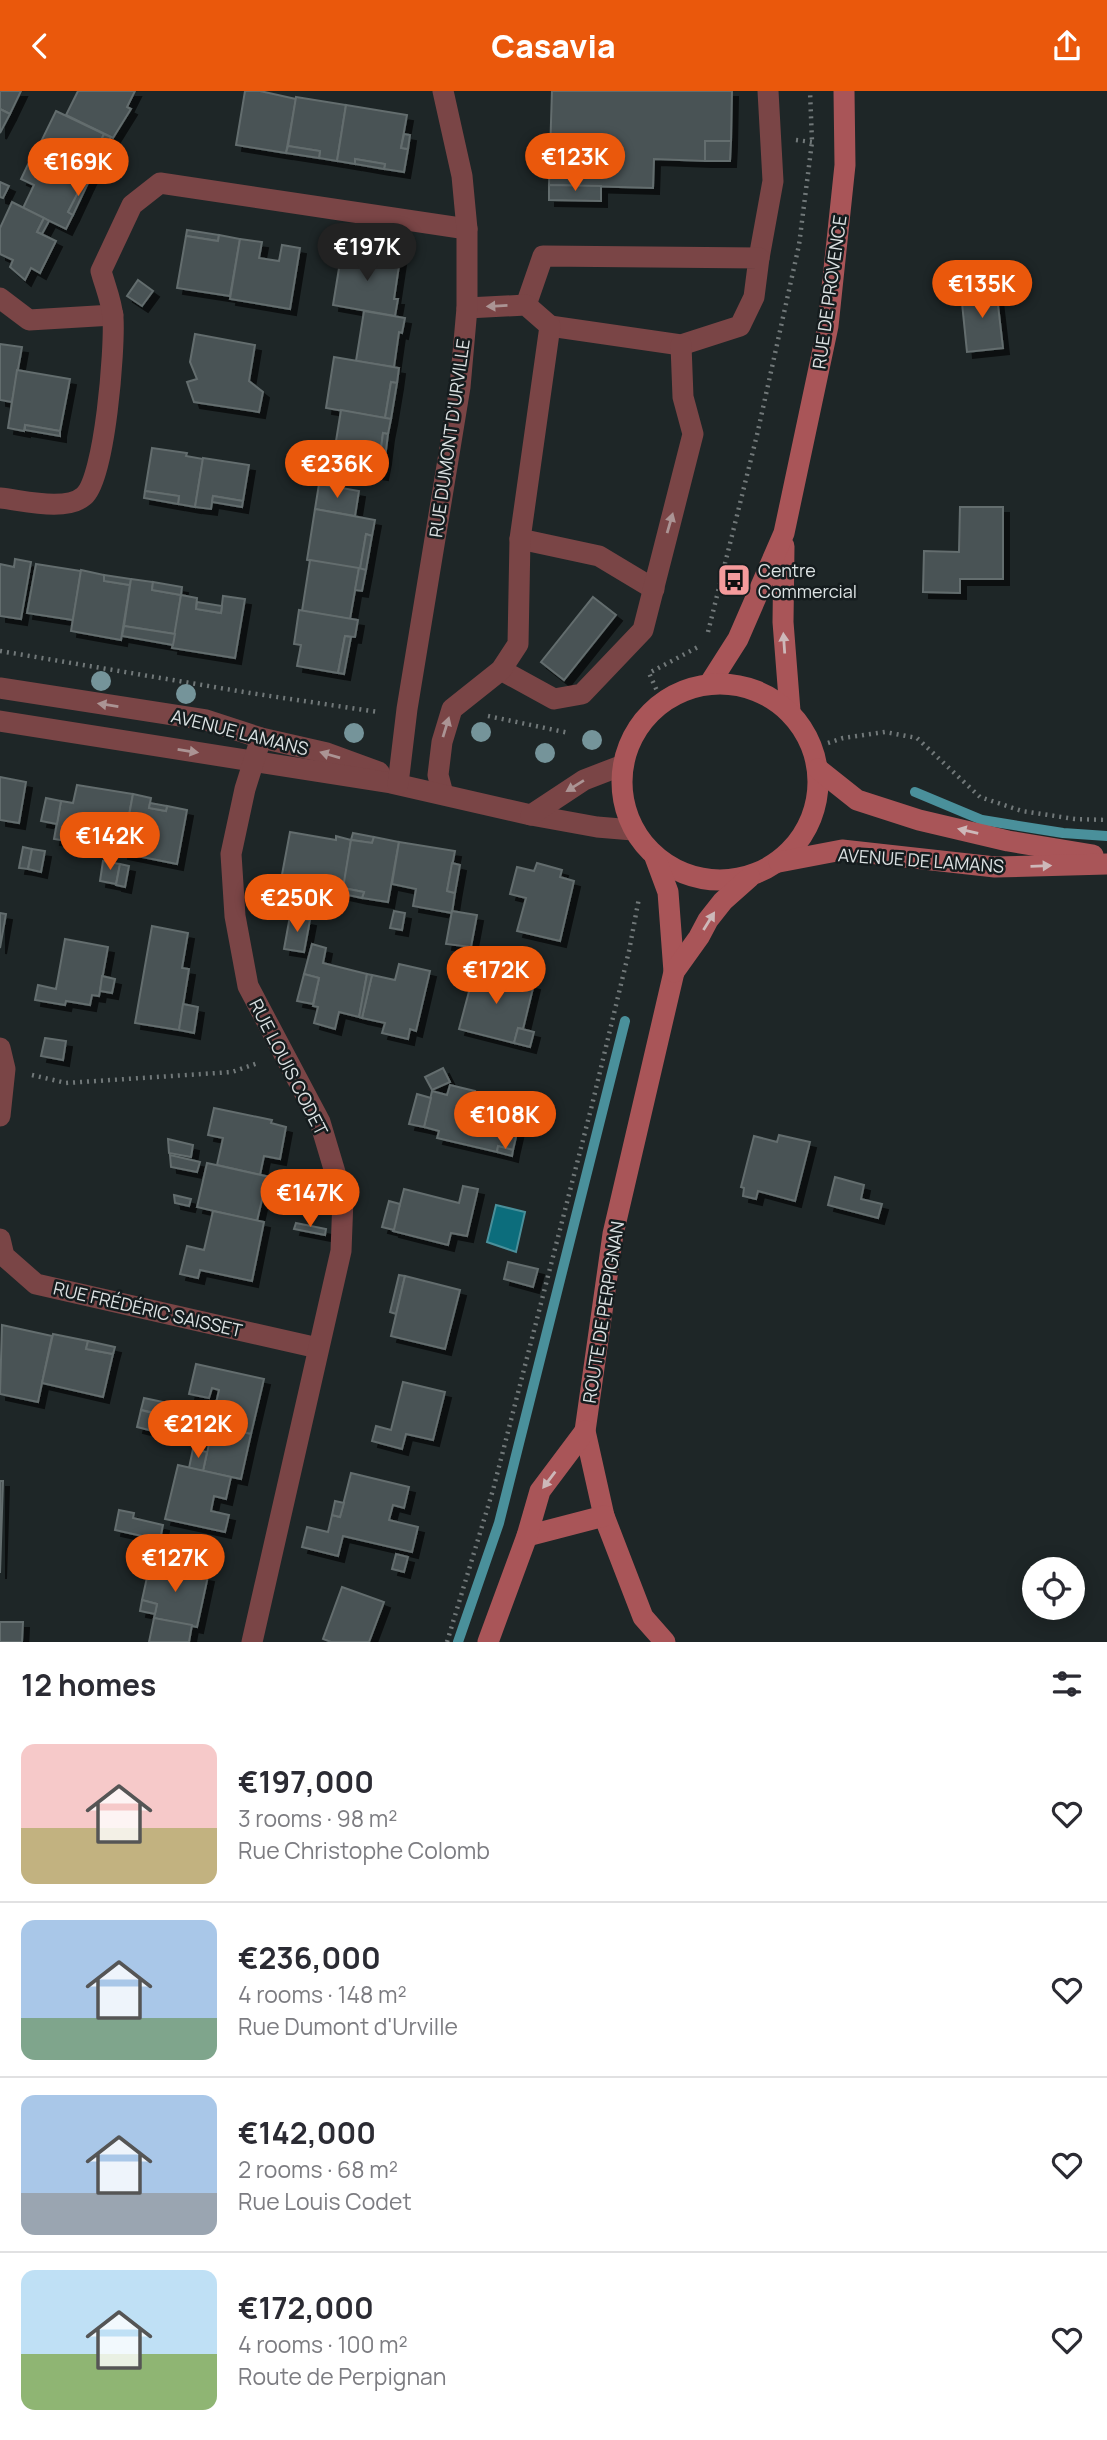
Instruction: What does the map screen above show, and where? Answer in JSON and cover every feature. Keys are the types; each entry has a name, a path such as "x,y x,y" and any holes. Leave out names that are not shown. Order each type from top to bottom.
{"main road":[{"name":"RUE DE PROVENCE","path":"790,711 783,622 784,533 828,326 845,165 845,91"},
{"name":"RUE DE PROVENCE","path":"710,683 738,639 784,533"},
{"path":"710,683 739,685 766,694 790,711 813,748 818,769 818,796 811,821 797,843 779,862 750,877 717,881 684,874 652,853 633,830 623,799 623,765 630,741 643,720 662,702 685,689 710,683"},
{"name":"AVENUE DE LAMANS","path":"818,769 857,800 919,820 1008,841 1107,857"},
{"name":"AVENUE DE LAMANS","path":"779,862 842,850 995,867 1107,864"},
{"name":"ROUTE DE PERPIGNAN","path":"652,853 668,892 674,972 613,1234 585,1431 604,1516 643,1617 665,1642"},
{"name":"ROUTE DE PERPIGNAN","path":"674,972 723,901 750,877"},
{"path":"488,1642 527,1536 540,1491 585,1431"},
{"path":"527,1536 604,1516"}],"street":[{"name":"RUE DUMONT D'URVILLE","path":"395,783 460,387 467,308 467,229 462,176 443,91"},
{"path":"467,308 526,305 550,326 681,345 740,326 754,297 773,181 768,91"},
{"path":"0,498 65,505 84,496 95,479 113,367 113,315 101,271 132,205 160,183 467,229"},
{"path":"526,305 544,256 759,258"},
{"path":"0,298 29,320 113,315"},
{"path":"443,794 438,775 442,741 452,709 501,670 518,644 520,539 550,326"},
{"path":"501,670 554,699 582,694 643,629 693,435 683,397 681,345"},
{"path":"520,539 599,556 654,589"},
{"name":"AVENUE LAMANS","path":"0,688 206,720 376,769 395,783"},
{"name":"AVENUE LAMANS","path":"0,721 395,783 531,814 597,827 633,830"},
{"name":"RUE LOUIS CODET","path":"252,1642 341,1251 343,1199 320,1122 248,986 235,916 231,854 261,738"},
{"path":"531,814 584,781 623,765"},
{"path":"0,1048 5,1069 0,1116"},
{"name":"RUE FRÉDÉRIC SAISSET","path":"0,1240 4,1256 36,1284 318,1348"}],"path":[{"path":"662,702 649,673 699,647 708,633 757,435 799,245 812,142 810,91"},
{"path":"0,651 377,712 407,709"},
{"path":"452,709 569,733"},
{"path":"843,738 885,732 916,738 981,796 1022,811 1075,819 1107,820"},
{"path":"447,1642 493,1490 575,1171 652,853"},
{"path":"5,1069 66,1083 232,1072 286,1055"}],"water":[{"path":"496,1205 525,1212 516,1252 487,1242"}],"building":[{"path":"0,91 21,91 10,114 0,109"},
{"path":"78,91 135,91 127,107 131,109 113,138 66,115"},
{"path":"245,91 260,91 296,99 286,153 236,145"},
{"path":"552,91 732,91 731,141 705,141 705,161 654,159 653,188 549,185"},
{"path":"296,97 346,105 337,161 319,158 320,151 288,146"},
{"path":"346,105 407,115 401,148 408,149 404,172 384,169 385,164 355,159 355,164 337,161"},
{"path":"0,109 10,114 0,133"},
{"path":"56,111 104,134 82,180 34,156"},
{"path":"104,134 111,137 88,183 82,180"},
{"path":"404,134 410,135 408,149 401,148"},
{"path":"705,141 731,141 730,161 705,161"},
{"path":"288,146 320,151 319,158 286,153"},
{"path":"32,156 84,181 68,212 73,215 66,229 23,208 34,185 21,179"},
{"path":"355,159 385,164 384,169 355,164"},
{"path":"84,181 88,183 73,215 68,212"},
{"path":"0,182 9,186 3,198 0,197"},
{"path":"549,185 601,186 601,201 549,200"},
{"path":"12,202 44,218 37,232 56,241 40,273 31,268 25,280 10,267 13,260 0,254 0,228"},
{"path":"44,218 49,221 42,234 37,232"},
{"path":"187,230 219,235 218,241 186,236"},
{"path":"219,235 240,239 230,296 177,288 186,236 218,241"},
{"path":"240,239 262,242 259,258 279,261 282,245 300,248 290,309 230,299"},
{"path":"342,250 400,259 394,299 398,299 395,316 333,305"},
{"path":"138,280 153,291 142,306 127,296"},
{"path":"996,288 1003,348 967,352 961,293"},
{"path":"364,311 405,318 402,333 399,332 394,367 356,361"},
{"path":"195,334 255,345 249,381 263,392 259,412 194,402 187,382 197,379 190,362"},
{"path":"0,344 22,347 12,402 0,400"},
{"path":"334,357 399,368 397,383 391,382 385,418 326,408"},
{"path":"17,370 70,379 60,431 25,425 24,431 8,428"},
{"path":"391,382 397,383 391,419 385,418"},
{"path":"341,410 391,419 388,434 383,433 380,456 385,458 382,474 332,466"},
{"path":"25,425 60,431 60,436 25,430"},
{"path":"383,433 388,434 385,458 380,456"},
{"path":"152,448 187,453 186,456 203,459 195,507 178,504 179,496 145,491"},
{"path":"203,458 249,465 243,501 213,496 211,509 195,507"},
{"path":"319,484 359,491 355,516 315,509"},
{"path":"145,491 179,496 178,504 144,498"},
{"path":"213,496 243,501 242,507 212,502"},
{"path":"960,507 1003,507 1003,579 960,579 960,593 923,592 924,551 959,552"},
{"path":"315,509 375,520 372,536 366,534 360,569 307,560"},
{"path":"366,534 372,536 366,570 360,569"},
{"path":"15,559 31,562 21,619 0,616 0,564 14,567"},
{"path":"310,560 359,568 350,619 302,611"},
{"path":"36,564 81,571 73,620 27,613"},
{"path":"359,568 366,570 362,591 355,590"},
{"path":"81,570 104,575 104,581 130,585 121,640 71,631"},
{"path":"104,575 131,579 130,585 104,581"},
{"path":"131,579 153,582 152,590 181,595 175,634 124,626"},
{"path":"153,582 182,587 181,595 152,590"},
{"path":"181,595 197,598 196,609 221,613 223,596 245,599 235,658 172,648"},
{"path":"593,597 616,615 564,680 541,662"},
{"path":"197,602 222,606 221,613 196,609"},
{"path":"299,610 358,620 355,637 345,636 338,673 297,666 301,645 294,644"},
{"path":"124,626 175,634 173,645 122,636"},
{"path":"345,636 351,637 344,674 338,673"},
{"path":"0,777 26,782 19,823 0,820"},
{"path":"77,785 133,794 125,836 88,829 85,844 54,839 61,801 73,803"},
{"path":"133,794 151,798 149,808 166,811 167,806 187,810 177,864 122,853"},
{"path":"46,798 61,801 57,824 41,821"},
{"path":"150,803 167,806 166,811 149,808"},
{"path":"290,832 351,840 343,892 281,880"},
{"path":"353,833 374,837 372,843 351,840"},
{"path":"374,837 399,842 388,902 362,898 364,892 343,888 351,840 372,843"},
{"path":"399,842 455,851 447,891 455,893 452,913 413,906 416,889 392,884"},
{"path":"23,847 32,849 28,869 19,868"},
{"path":"32,849 45,851 41,872 28,869"},
{"path":"103,861 120,864 116,884 100,881"},
{"path":"452,863 460,865 455,893 447,891"},
{"path":"537,863 562,870 560,877 574,881 560,941 517,931 526,898 510,894 517,867 534,871"},
{"path":"120,864 129,866 125,887 116,885"},
{"path":"343,888 364,892 362,898 343,894"},
{"path":"394,911 405,913 402,930 390,928"},
{"path":"452,911 477,915 471,947 446,944"},
{"path":"0,913 6,914 0,948"},
{"path":"290,916 310,920 304,952 284,949"},
{"path":"152,926 188,933 182,968 189,969 179,1030 135,1023"},
{"path":"65,939 108,947 99,996 92,995 90,1005 66,1001 65,1005 35,1000 38,985 56,989"},
{"path":"312,944 326,948 323,963 367,974 359,1017 339,1012 335,1029 314,1023 318,1007 313,1006 319,978 304,974"},
{"path":"399,964 430,971 416,1031 410,1029 408,1039 382,1033 385,1023 362,1018 372,975 395,980"},
{"path":"475,969 534,984 523,1029 518,1028 514,1043 459,1029"},
{"path":"304,974 319,978 313,1004 297,1001"},
{"path":"367,974 372,975 362,1018 359,1017"},
{"path":"102,976 115,979 112,993 100,991"},
{"path":"183,1004 198,1007 194,1033 179,1030"},
{"path":"518,1028 534,1032 530,1047 514,1043"},
{"path":"45,1038 66,1041 63,1060 41,1056"},
{"path":"443,1068 450,1082 432,1090 425,1077"},
{"path":"450,1085 475,1091 472,1101 507,1109 506,1116 520,1120 513,1150 498,1146 497,1152 437,1138 439,1131 424,1127 432,1091 447,1095"},
{"path":"417,1094 431,1098 424,1127 409,1124"},
{"path":"214,1108 272,1120 271,1123 286,1127 280,1159 264,1156 260,1175 217,1165 223,1138 208,1135"},
{"path":"779,1135 810,1142 795,1201 758,1191 756,1199 743,1196 744,1188 741,1187 754,1136 777,1142"},
{"path":"168,1139 193,1145 191,1157 169,1153"},
{"path":"498,1146 513,1150 512,1156 497,1152"},
{"path":"170,1155 200,1162 197,1172 171,1167"},
{"path":"207,1163 297,1183 294,1198 264,1191 257,1221 197,1207"},
{"path":"835,1177 864,1185 861,1199 882,1204 878,1218 828,1205"},
{"path":"463,1186 478,1189 467,1236 451,1233 448,1245 393,1231 404,1189 459,1203"},
{"path":"174,1195 191,1199 189,1206 175,1203"},
{"path":"389,1201 400,1204 394,1230 382,1227"},
{"path":"213,1211 264,1222 252,1281 200,1270 198,1278 180,1274 187,1246 204,1250"},
{"path":"296,1223 326,1229 325,1235 294,1229"},
{"path":"508,1262 538,1269 533,1287 504,1279"},
{"path":"399,1275 405,1276 396,1314 390,1312"},
{"path":"405,1276 460,1290 445,1349 391,1336"},
{"path":"2,1325 52,1336 38,1402 0,1394"},
{"path":"53,1334 88,1341 86,1349 113,1354 103,1397 42,1383"},
{"path":"88,1341 115,1347 113,1354 86,1349"},
{"path":"196,1364 264,1379 251,1434 211,1425 219,1390 212,1388 209,1398 189,1394"},
{"path":"403,1382 445,1392 433,1440 406,1434 402,1449 372,1441 376,1426 391,1430"},
{"path":"144,1398 163,1402 161,1414 141,1410"},
{"path":"141,1410 152,1413 149,1430 137,1427"},
{"path":"213,1426 251,1434 241,1479 203,1471"},
{"path":"193,1449 207,1452 203,1471 189,1468"},
{"path":"178,1465 231,1477 226,1499 214,1496 211,1511 229,1515 225,1532 165,1519"},
{"path":"351,1473 409,1487 404,1508 393,1505 389,1520 418,1527 412,1552 343,1536 338,1556 302,1547 307,1527 328,1532 332,1515 340,1517"},
{"path":"0,1481 3,1481 0,1573"},
{"path":"335,1501 344,1503 340,1517 332,1515"},
{"path":"119,1510 134,1513 133,1518 163,1525 160,1540 115,1530"},
{"path":"396,1554 408,1557 404,1572 392,1569"},
{"path":"150,1564 208,1576 197,1627 154,1618 157,1604 142,1600"},
{"path":"342,1587 384,1602 369,1642 331,1642 323,1639"},
{"path":"142,1600 157,1604 155,1614 140,1611"},
{"path":"154,1618 192,1625 189,1642 149,1642"},
{"path":"0,1622 23,1622 22,1642 0,1642"}],"waterway":[{"path":"915,792 982,820 1063,833 1107,836"},
{"path":"458,1642 499,1523 625,1021"}],"place":[{"name":"Centre Commercial","path":"734,580"}]}
